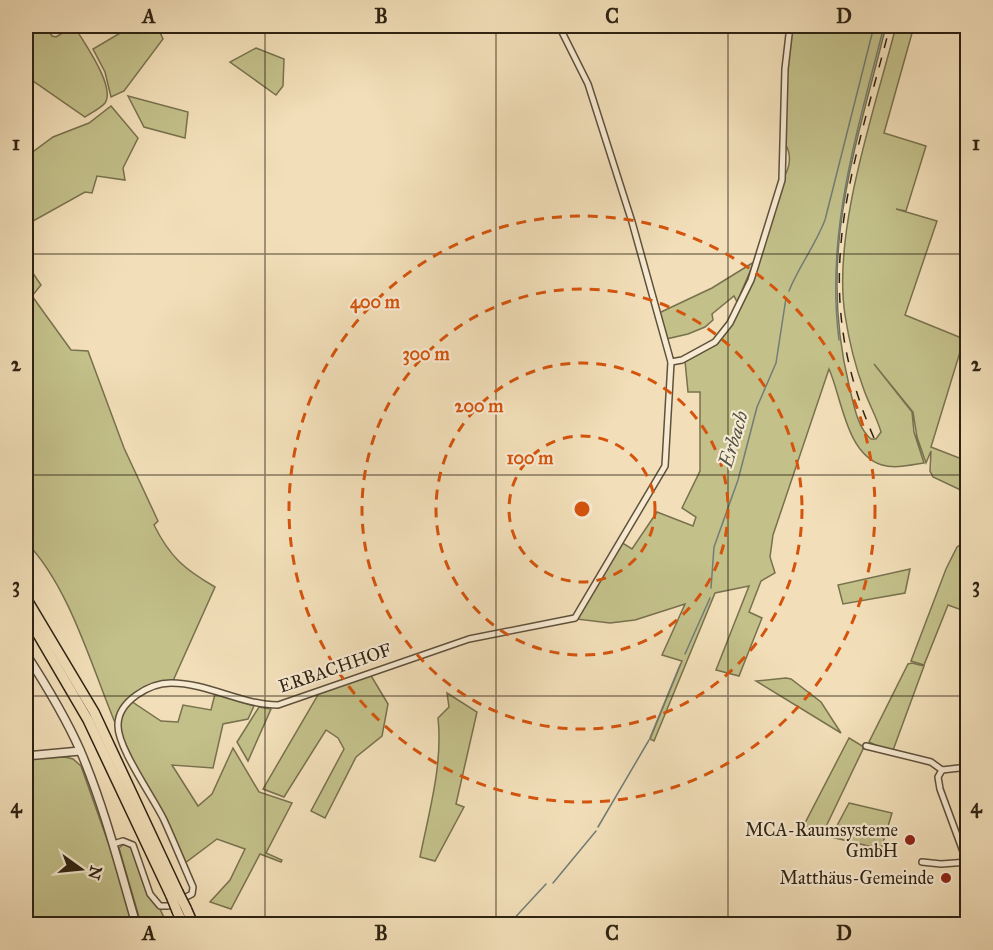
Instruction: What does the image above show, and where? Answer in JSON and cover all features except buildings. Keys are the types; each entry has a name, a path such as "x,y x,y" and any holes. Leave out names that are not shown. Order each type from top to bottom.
{"highway":[{"path":"26,598 94,712 175,894 183,924"},
{"path":"26,614 93,729 175,894"},
{"path":"181,910 193,924"}],"street":[{"path":"559,26 588,84 632,222 671,362 682,360 715,342 730,323 751,279 782,180 784,80 790,26"},
{"name":"ERBACHHOF","path":"113,843 123,841 133,845 150,894 157,904 168,906 192,894 193,887 163,819 123,744 118,729 121,714 143,690 166,683 186,684 260,704 279,705 459,642 505,630 575,618 665,466 671,362"},
{"path":"26,654 56,702 80,751 113,843 136,924"},
{"path":"866,747 931,762 942,770 968,767"},
{"path":"26,756 80,751"},
{"path":"922,862 967,863 940,789 938,777 942,770"}],"shaded area":[{"path":"26,26 49,26 47,28 52,36 56,37 74,26 74,30 76,29 92,54 103,76 107,96 103,105 85,117 26,76"},
{"path":"132,26 157,26 163,39 124,91 111,97 105,72 93,49"},
{"path":"791,26 886,26 852,160 838,247 837,291 840,337 849,385 862,428 871,439 876,439 881,432 858,372 845,315 843,282 845,246 858,170 896,26 914,26 884,133 926,146 906,211 896,209 937,221 905,315 964,339 931,447 967,461 967,493 933,477 930,471 931,451 926,463 917,437 913,412 874,364 912,412 914,432 924,463 892,467 870,459 860,449 847,424 829,369 773,535 770,557 775,573 761,581 749,612 762,618 739,676 716,670 749,586 715,593 654,741 650,739 682,661 662,655 685,604 635,620 610,623 576,619 621,542 632,549 657,512 693,526 696,517 682,508 700,471 700,392 688,392 685,361 717,344 732,324 788,169 789,156 785,144 786,69"},
{"path":"256,48 284,59 283,86 276,95 230,62"},
{"path":"128,96 188,112 185,138 144,127"},
{"path":"111,106 138,138 123,168 125,180 97,176 92,193 85,192 26,225 26,157 53,137 89,123"},
{"path":"754,262 737,302 734,296 712,314 713,320 705,327 666,339 659,313 712,288"},
{"path":"26,263 41,285 32,296 71,350 88,351 124,448 158,521 154,525 160,536 179,561 215,587 172,683 159,684 131,701 161,721 178,722 183,705 211,710 215,694 254,706 248,719 223,724 213,768 172,765 198,806 212,794 233,748 259,792 292,803 266,853 282,860 281,862 260,854 231,909 210,902 230,880 245,849 217,839 185,863 125,746 71,612 43,562 26,542"},
{"path":"967,540 967,612 948,605 924,665 911,661 946,569 957,547"},
{"path":"910,569 905,593 843,604 838,585"},
{"path":"908,664 924,666 892,753 869,742"},
{"path":"370,674 388,704 382,736 356,757 325,818 311,811 344,749 338,738 326,730 284,797 263,789 319,693"},
{"path":"791,679 821,702 841,733 756,681"},
{"path":"447,693 477,712 456,804 464,807 435,861 420,857 437,770 438,718 449,707"},
{"path":"259,707 271,709 248,761 237,742"},
{"path":"849,738 864,747 822,835 804,825"},
{"path":"65,757 73,759 81,766 134,924 26,924 26,759"},
{"path":"849,803 892,813 881,849 831,837"},
{"path":"125,843 132,849 149,897 159,907 167,924 141,924 119,848"}],"waterway":[{"name":"Erbach","path":"789,291 825,220 874,26"},
{"path":"839,340 836,260 840,220 846,181 884,26"},
{"name":"Erbach","path":"711,588 714,547 738,480 757,407 776,363 786,298"},
{"name":"Erbach","path":"685,654 710,598"},
{"name":"Erbach","path":"650,738 680,665"},
{"name":"Erbach","path":"598,827 649,740"},
{"name":"Erbach","path":"553,883 596,831"},
{"name":"Erbach","path":"509,924 546,884"}],"railway":[{"path":"874,438 854,383 843,330 839,280 842,231 850,182 890,26"}],"place":[{"name":"MCA-Raumsysteme GmbH","path":"910,840"},
{"name":"Matthäus-Gemeinde","path":"946,878"}]}
